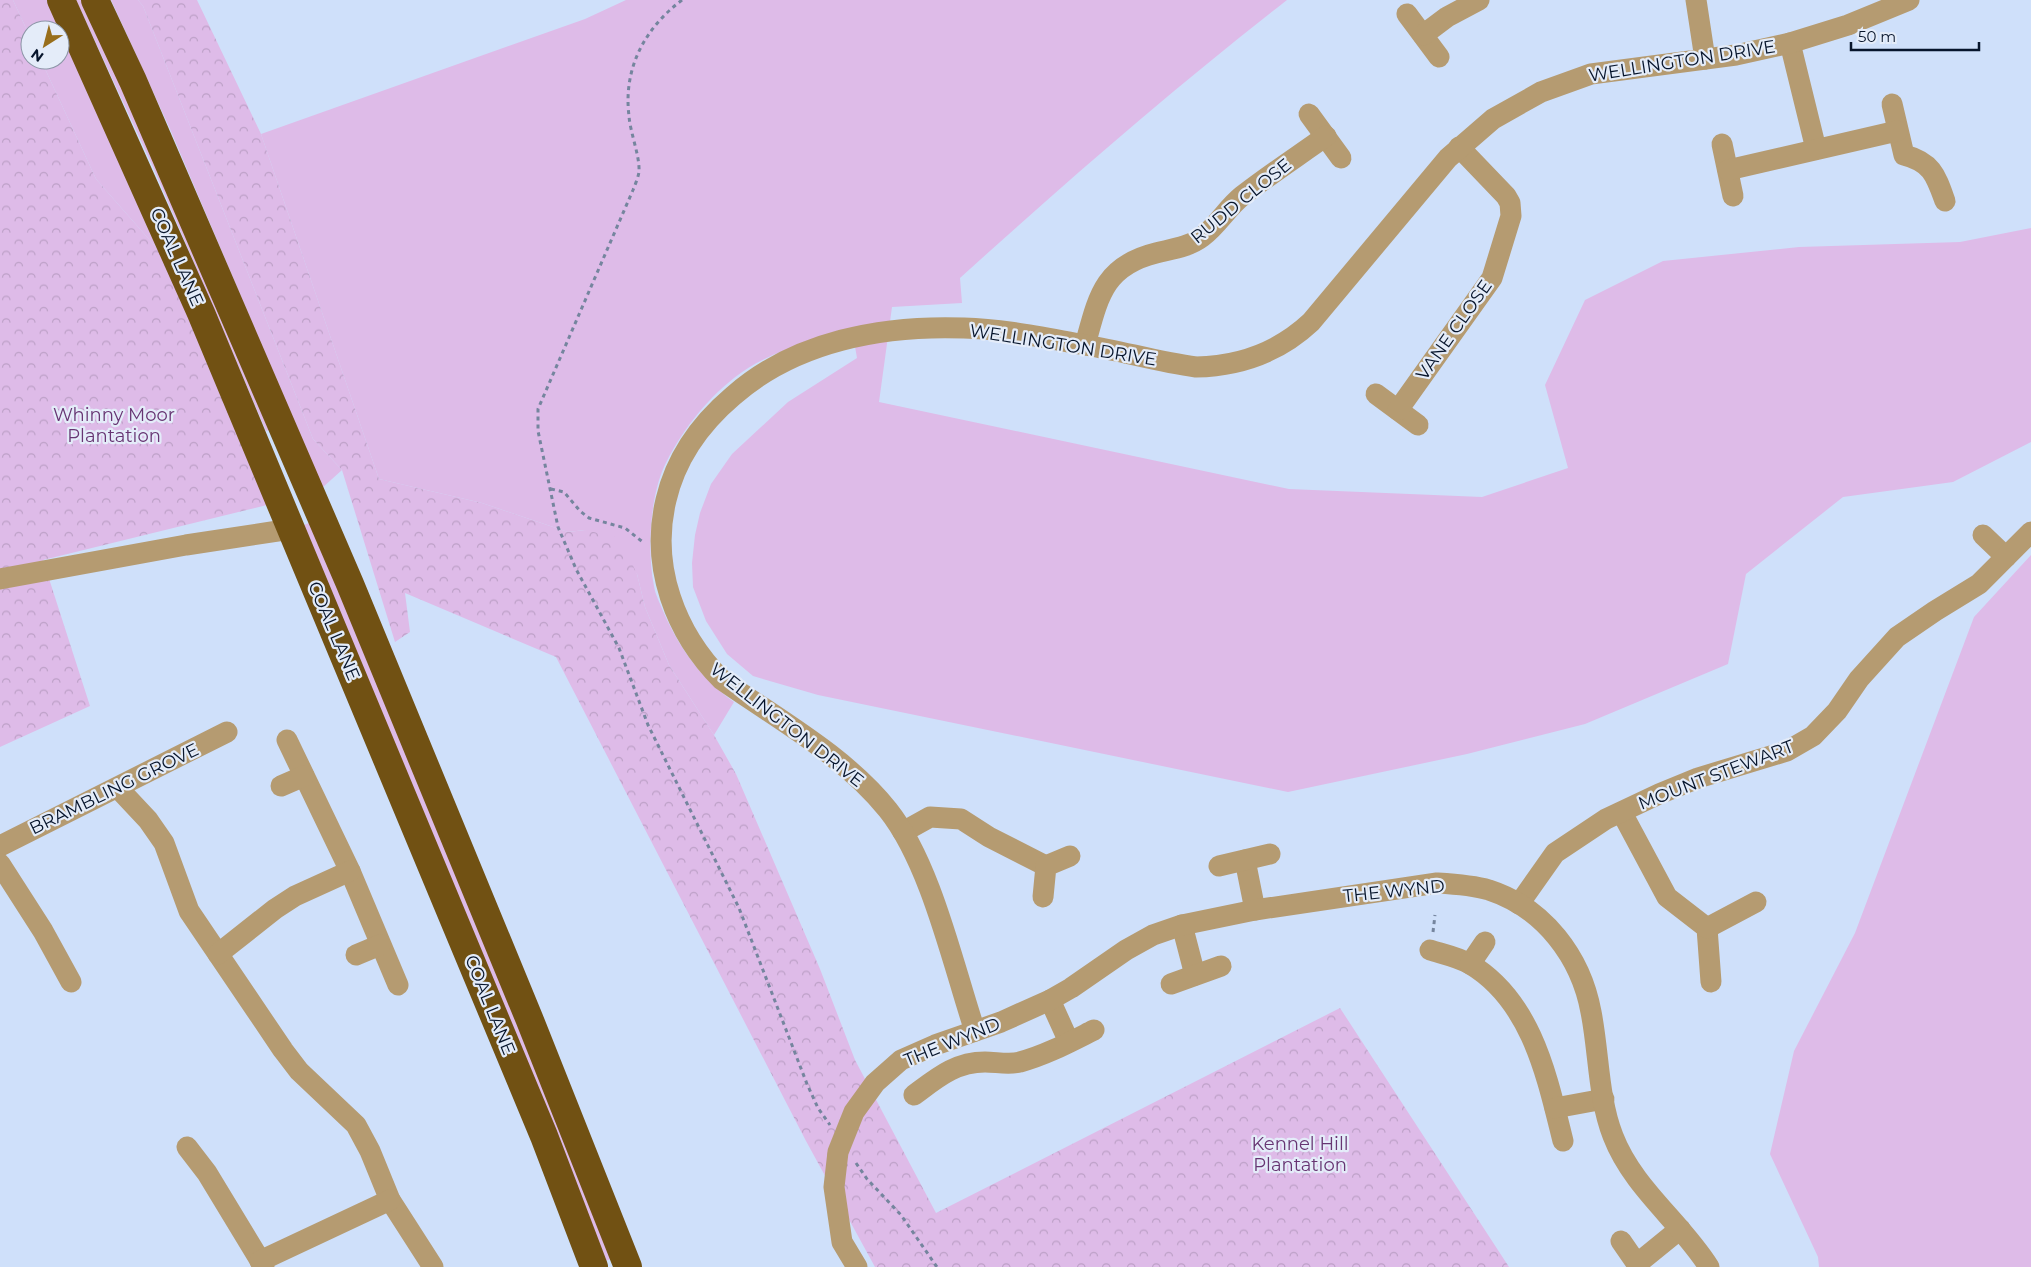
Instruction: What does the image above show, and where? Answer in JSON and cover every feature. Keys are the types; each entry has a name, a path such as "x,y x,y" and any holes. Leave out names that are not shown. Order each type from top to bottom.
{"highway":[{"name":"COAL LANE","path":"61,0 197,304 514,1063 594,1267"},
{"name":"COAL LANE","path":"96,0 133,81 350,584 532,1027 628,1267"}],"street":[{"path":"1423,35 1447,17 1479,0"},
{"path":"1696,0 1705,59"},
{"name":"WELLINGTON DRIVE","path":"975,1031 924,874 903,832 884,805 851,772 722,680 708,666 685,633 670,600 661,552 662,518 670,482 694,437 717,409 750,380 795,355 832,342 861,336 915,330 964,328 1007,332 1196,367 1237,362 1261,355 1285,343 1311,322 1459,147 1492,119 1549,89 1590,74 1736,55 1790,43 1848,25 1909,0"},
{"path":"1407,14 1439,56"},
{"path":"1790,43 1816,149"},
{"path":"1892,104 1904,155 1918,159 1926,164 1935,175 1945,201"},
{"path":"1309,114 1341,158"},
{"path":"1728,170 1897,131"},
{"name":"RUDD CLOSE","path":"1085,345 1098,297 1113,275 1123,267 1146,256 1180,247 1203,236 1241,197 1326,136"},
{"path":"1722,144 1733,196"},
{"name":"VANE CLOSE","path":"1398,410 1492,278 1511,216 1510,203 1506,196 1459,147"},
{"path":"1376,394 1418,425"},
{"path":"0,579 186,545 291,529"},
{"name":"MOUNT STEWART","path":"1519,904 1554,853 1606,819 1698,778 1787,751 1813,736 1837,711 1859,679 1897,637 1934,611 1966,594 2031,532"},
{"path":"1983,535 2006,557"},
{"name":"BRAMBLING GROVE","path":"0,846 227,732"},
{"path":"287,740 350,872 398,986"},
{"path":"282,786 304,776"},
{"path":"118,788 148,820 164,843 190,911 299,1071 356,1125 370,1150 390,1200 433,1267"},
{"name":"MOUNT STEWART","path":"1622,813 1667,898 1707,928"},
{"path":"903,832 930,817 961,819 989,837 1046,866 1070,856"},
{"path":"1219,866 1270,854"},
{"path":"1245,860 1255,910"},
{"path":"0,864 43,931 71,982"},
{"path":"1043,897 1046,866"},
{"path":"218,954 275,908 295,896 350,872"},
{"name":"THE WYND","path":"857,1267 842,1242 834,1188 838,1152 854,1112 875,1082 901,1060 1001,1022 1050,1000 1071,988 1126,950 1182,925 1255,910 1436,883 1462,884 1490,891 1519,904 1539,918 1556,935 1573,960 1585,986 1612,1135 1627,1167 1642,1187 1680,1229 1709,1267"},
{"path":"1711,982 1707,928 1756,902"},
{"path":"1182,925 1195,975"},
{"path":"1470,964 1485,942"},
{"path":"356,955 380,945"},
{"path":"1430,950 1470,964 1498,987 1522,1017 1535,1043 1564,1142"},
{"path":"1171,984 1221,966"},
{"path":"1050,1000 1069,1042"},
{"path":"914,1095 956,1066 975,1062 1018,1063 1094,1030"},
{"path":"1555,1108 1604,1099"},
{"path":"186,1147 207,1173 262,1264 390,1200"},
{"path":"1621,1241 1638,1265 1680,1229"}],"path":[{"path":"551,489 564,492 580,511 589,518 625,528 649,547 661,552"}],"green space":[{"name":"Whinny Moor Plantation","path":"0,0 13,0 22,20 20,20 20,70 46,70 96,179 169,262 267,505 43,560 90,706 0,747"},
{"path":"13,0 54,0 63,20 22,20"},
{"path":"76,0 92,0 277,427 266,431 153,167"},
{"path":"111,0 138,0 143,6 313,439 342,470 322,488 170,129"},
{"name":"Kennel Hill Plantation","path":"138,0 197,0 261,134 379,479 482,503 568,532 585,530 620,538 637,574 645,607 669,665 714,735 736,774 820,969 855,1060 936,1213 1340,1008 1509,1267 875,1267 806,1141 556,657 405,593 410,632 395,642 342,470 313,439 143,6"},
{"path":"626,0 1287,0 1121,136 960,278 962,303 892,307 879,402 1289,489 1482,497 1568,468 1545,385 1585,300 1663,261 1799,247 1960,242 2031,228 2031,442 1953,482 1843,497 1746,574 1728,664 1585,724 1467,754 1288,792 818,695 753,676 727,654 706,621 693,587 692,563 695,535 700,513 711,484 732,454 788,402 857,358 852,329 776,354 734,378 694,418 670,454 659,480 653,509 650,542 655,589 669,625 684,650 711,683 734,702 714,735 669,665 645,607 637,574 585,530 568,532 482,503 379,479 261,134 585,19"},
{"path":"70,36 169,262 96,179 46,70 70,70"},
{"path":"314,521 614,1258 605,1261 304,525"},
{"path":"2031,555 2031,1267 1819,1267 1818,1257 1770,1154 1794,1051 1855,933 1974,617"}]}
